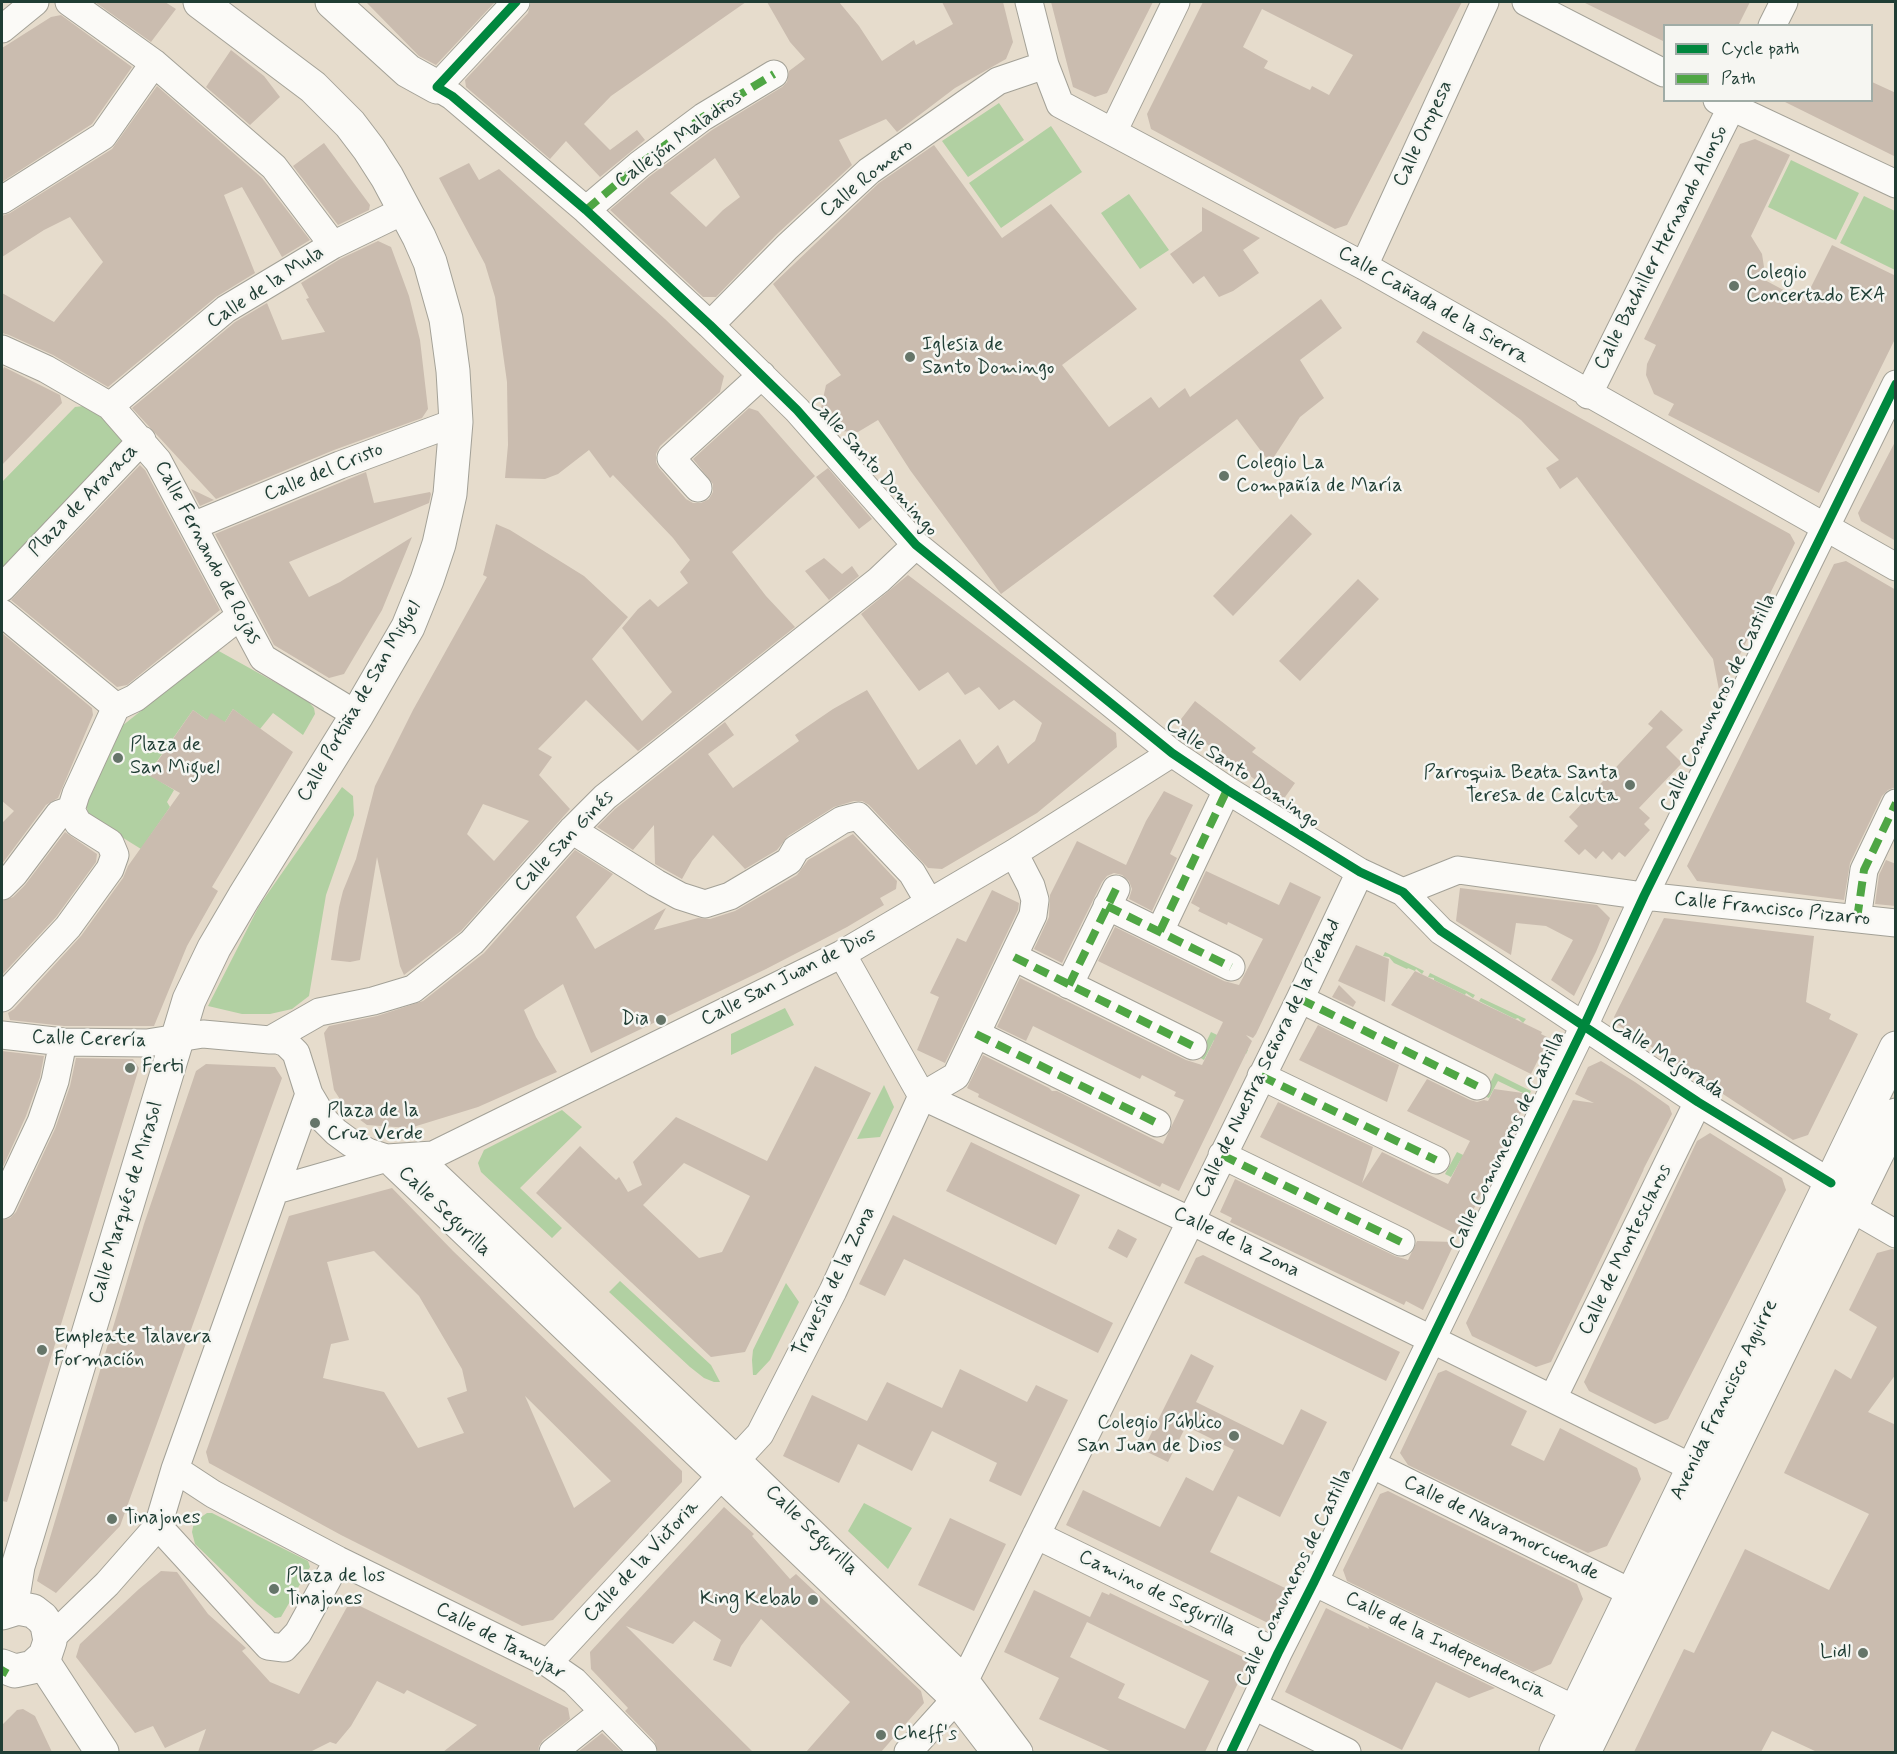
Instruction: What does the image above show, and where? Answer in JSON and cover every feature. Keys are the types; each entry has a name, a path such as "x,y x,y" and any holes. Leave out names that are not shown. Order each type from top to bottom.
{"main road":[{"name":"Calle Portiña de San Miguel","path":"176,1040 189,1000 214,948 408,627 439,544 450,494 456,422 453,370 446,319 430,262 405,210 369,149 343,117 313,87 200,2"},
{"path":"332,2 408,71 437,87"},
{"name":"Calle Marqués de Mirasol","path":"46,1649 47,1625 39,1615 27,1608 6,1611 176,1040"},
{"name":"Avenida Francisco Aguirre","path":"1556,1752 1896,1048"},
{"name":"Avenida Francisco Aguirre","path":"1584,1752 1896,1114"},
{"path":"3,1670 27,1670 46,1649 102,1752"}],"street":[{"path":"2,29 36,2"},
{"path":"69,2 154,63 274,167 333,245"},
{"path":"437,87 516,2"},
{"name":"Calle Cañada de la Sierra","path":"1029,2 1045,65 1060,104 1364,266 1588,395 1896,567"},
{"path":"1113,132 1176,2"},
{"name":"Calle Oropesa","path":"1364,266 1485,2"},
{"path":"1526,2 1663,73"},
{"path":"1773,24 1784,2"},
{"path":"2,200 103,135 154,63"},
{"name":"Calle Romero","path":"710,325 787,247 869,171 998,81 1045,65"},
{"name":"Callejón Maladros","path":"586,210 640,164 703,117 774,74"},
{"name":"Calle Santo Domingo","path":"437,87 452,96 586,210 710,325 797,410 916,544 1172,753 1227,790 1360,872 1403,892"},
{"path":"1728,103 1896,184"},
{"name":"Calle Bachiller Hernando Alonso","path":"1588,395 1728,103"},
{"name":"Calle de la Mula","path":"110,406 226,309 333,245 405,210"},
{"name":"Calle Fernando de Rojas","path":"2,349 46,369 110,406 158,461 264,658 357,714"},
{"path":"698,488 671,458 762,375"},
{"name":"Calle Comuneros de Castilla","path":"1231,1752 1584,1026 1644,896 1896,384"},
{"name":"Calle del Cristo","path":"193,526 340,465 456,422"},
{"name":"Plaza de Aravaca","path":"2,588 142,440"},
{"name":"Calle San Ginés","path":"270,1040 319,1012 373,1001 413,989 472,942 572,830 605,797 879,580 916,544"},
{"path":"2,613 116,707"},
{"path":"2,998 68,927 110,869 115,855 110,843 78,823 71,810 76,794 116,707 135,698 240,616"},
{"name":"Calle San Juan de Dios","path":"387,1158 432,1155 842,954 1014,853 1172,753"},
{"path":"1160,932 1227,790"},
{"path":"1857,919 1864,870 1896,803"},
{"path":"2,886 14,874 59,814 71,810"},
{"path":"572,830 656,883 680,896 705,904 730,896 789,861 795,849 814,837 842,820 858,816 912,873 930,902"},
{"path":"842,954 922,1096 956,1076 1034,915 1035,900 1031,886 1014,853"},
{"name":"Calle Francisco Pizarro","path":"1403,892 1458,870 1644,896 1896,923"},
{"name":"Calle de Nuestra Señora de la Piedad","path":"908,1752 960,1690 1300,999 1360,872"},
{"name":"Calle Mejorada","path":"1403,892 1441,931 1698,1102 1831,1183"},
{"path":"1070,985 1112,897 1160,932 1231,968"},
{"path":"1014,957 1193,1046"},
{"path":"1300,999 1477,1086"},
{"path":"176,1040 203,1034 278,1040 286,1043 296,1053 309,1094 325,1121 336,1132 368,1152 387,1158"},
{"path":"976,1034 1157,1123"},
{"name":"Calle Cerería","path":"2,1035 63,1042 147,1043 176,1040"},
{"path":"2,1205 40,1122 55,1081 63,1042"},
{"path":"1261,1076 1436,1160"},
{"path":"46,1649 158,1526 175,1469 309,1094"},
{"name":"Calle de la Zona","path":"922,1096 1191,1221 1693,1468"},
{"name":"Travesía de la Zona","path":"729,1468 760,1434 833,1292 922,1096"},
{"name":"Calle de Montesclaros","path":"1553,1398 1698,1102"},
{"path":"1222,1155 1401,1242"},
{"path":"276,1190 387,1158"},
{"name":"Calle Segurilla","path":"387,1158 729,1468 960,1690 1019,1752"},
{"path":"1851,1208 1896,1234"},
{"name":"Calle de Navamorcuende","path":"1371,1464 1632,1593"},
{"name":"Calle de la Victoria","path":"548,1664 729,1468"},
{"path":"158,1526 268,1646 284,1648 298,1633 338,1560 213,1494 175,1469"},
{"name":"Camino de Segurilla","path":"1036,1535 1278,1653"},
{"name":"Calle de Tamujar","path":"338,1560 548,1664 574,1681 643,1752"},
{"name":"Calle de la Independencia","path":"1314,1582 1576,1710"},
{"name":"Calle Segurilla","path":"960,1690 995,1752"},
{"path":"1254,1706 1347,1752"},
{"path":"553,1752 603,1712"}],"green space":[{"path":"999,103 1024,140 968,177 942,141"},
{"path":"1051,126 1082,172 1001,228 969,183"},
{"path":"1791,160 1859,193 1836,240 1768,207"},
{"path":"1129,194 1169,250 1140,269 1101,213"},
{"path":"1864,196 1895,211 1895,270 1840,243"},
{"path":"83,406 104,419 121,437 121,446 2,571 2,482 75,407"},
{"path":"217,650 307,700 314,708 315,714 303,735 273,713 260,729 233,709 225,722 207,720 193,710 148,774 174,790 167,802 170,807 141,849 88,816 86,799 122,726"},
{"path":"342,787 353,796 354,815 326,895 309,996 292,1009 270,1014 242,1014 208,1006 259,906"},
{"path":"1385,952 1424,971 1422,974 1416,969 1415,971 1407,969 1394,963 1389,957 1383,956"},
{"path":"1430,973 1475,995 1473,998 1434,980 1428,977"},
{"path":"1481,998 1526,1019 1523,1023 1518,1018 1515,1019 1479,1001"},
{"path":"785,1008 794,1025 731,1055 731,1034"},
{"path":"1211,1032 1248,1050 1246,1054 1214,1040 1204,1060 1199,1057"},
{"path":"1495,1073 1531,1091 1529,1096 1498,1081 1489,1098 1484,1096"},
{"path":"884,1085 894,1107 880,1137 857,1139"},
{"path":"562,1110 582,1127 520,1188 562,1228 552,1238 481,1172 478,1163 484,1150"},
{"path":"1457,1152 1494,1170 1491,1175 1460,1161 1451,1177 1445,1174"},
{"path":"620,1281 711,1365 720,1382 704,1378 690,1367 609,1292"},
{"path":"786,1283 799,1302 770,1360 756,1375 753,1375 753,1350"},
{"path":"864,1503 912,1528 888,1569 848,1531"},
{"path":"207,1513 212,1513 308,1561 310,1567 281,1617 275,1618 257,1604 195,1544 192,1532 194,1522"}],"building":[{"path":"95,2 165,2 176,9 151,42"},
{"path":"366,2 495,2 436,65 419,56"},
{"path":"531,2 746,2 611,96 584,124 610,150 637,130 645,140 600,177 566,141 550,159 466,87 465,80 528,13"},
{"path":"767,2 839,2 859,26 882,61 914,40 916,45 953,24 942,2 1003,2 1013,42 1006,59 955,88 897,132 886,119 839,140 852,165 776,235 716,297 703,297 610,210 650,176 712,130 782,87 787,82 789,71 805,59 790,42","holes":["715,158 740,197 706,227 670,193"]},
{"path":"1051,2 1153,2 1107,93 1095,97 1073,87"},
{"path":"1203,2 1462,2 1347,225 1335,229 1151,129 1147,114","holes":["1262,9 1353,55 1329,95 1312,86 1310,90 1264,68 1268,61 1243,47"]},
{"path":"1583,2 1750,2 1739,24 1663,24 1663,41"},
{"path":"61,15 132,67 92,124 2,182 2,48 51,17"},
{"path":"231,50 264,76 280,97 250,125 206,87"},
{"path":"1873,82 1896,93 1896,157 1785,102 1873,102"},
{"path":"157,86 262,178 310,240 282,257 242,187 224,195 255,273 216,297 108,387 53,355 2,333 2,293 54,322 103,262 70,217 44,230 2,257 2,216 112,149"},
{"path":"1755,139 1790,155 1751,236 1762,254 1764,267 1761,278 1804,301 1832,245 1896,276 1896,337 1819,493 1668,415 1674,404 1654,394 1646,375 1647,364 1656,345 1644,339 1740,144"},
{"path":"324,143 370,205 369,210 338,225 293,166"},
{"path":"934,145 1002,238 1051,204 1137,309 1062,365 1109,427 1151,397 1159,408 1185,388 1190,397 1321,299 1342,328 1300,360 1324,398 1300,417 1270,463 1237,419 1001,594 910,470 878,420 858,432 838,431 821,408 826,385 841,375 773,284 879,183"},
{"path":"469,163 479,180 499,169 665,319 724,376 720,392 660,446 656,454 659,468 686,499 693,503 701,503 709,499 713,492 713,484 693,459 749,408 758,411 815,476 732,552 766,596 795,627 638,751 586,700 538,749 552,757 539,775 570,809 461,931 404,975 400,966 377,857 360,960 350,962 331,960 339,907 356,859 375,786 413,710 487,577 483,575 496,524 510,530 584,576 628,617 592,659 642,721 672,692 622,628 650,599 658,607 688,583 680,572 690,560 673,538 613,475 610,478 589,450 558,474 545,479 505,478 508,445 507,382 495,297 485,264 439,178","holes":["483,804 529,821 494,861 467,834"]},
{"path":"1202,207 1260,238 1243,250 1259,273 1233,291 1219,297 1204,276 1193,284 1170,254 1202,231"},
{"path":"378,241 391,247 409,296 420,340 428,409 422,418 334,450 216,499 132,408 235,322 267,303 282,340 325,332 306,299 309,298 301,283 340,259"},
{"path":"1423,331 1790,534 1795,543 1720,695 1713,659 1577,477 1560,489 1546,468 1559,460 1521,420 1416,342"},
{"path":"4,367 60,395 62,403 2,465 2,371"},
{"path":"1896,440 1896,541 1861,521 1858,513"},
{"path":"140,465 145,470 220,610 127,685 117,687 11,600"},
{"path":"828,468 872,519 859,529 816,477"},
{"path":"366,472 374,503 430,492 431,494 429,503 289,562 309,597 340,582 412,537 382,610 344,674 329,678 274,645 215,534"},
{"path":"191,489 214,500 200,506"},
{"path":"1291,514 1312,534 1233,616 1213,596"},
{"path":"824,558 842,574 852,566 859,576 829,600 805,571"},
{"path":"1846,561 1896,590 1896,787 1888,790 1882,796 1850,863 1844,900 1697,881 1687,866 1834,564"},
{"path":"908,575 1116,733 1117,747 1037,813 942,869 928,868 869,805 862,801 834,807 788,836 777,850 745,869 713,835 692,861 682,879 655,864 654,825 633,850 597,827 615,809 725,722 734,735 708,754 733,788 799,741 795,735 833,709 867,690 918,770 960,739 976,765 998,745 1008,764 1035,741 1042,723 1014,700 999,710 979,687 965,695 948,672 919,691 861,614"},
{"path":"1358,579 1379,599 1300,681 1279,661"},
{"path":"2,633 92,708 93,715 58,798 46,805 2,864 2,823 14,811 2,801"},
{"path":"1195,701 1256,748 1252,752 1295,783 1283,800 1178,723"},
{"path":"233,709 293,752 212,887 218,891 187,946 154,1026 64,1026 10,1020 8,1013 81,936 180,793 148,775 193,710 207,720 211,713 225,722"},
{"name":"Parroquia Beata Santa Teresa de Calcuta","path":"1661,710 1683,730 1666,747 1682,763 1639,808 1650,818 1644,824 1650,830 1625,857 1619,852 1612,860 1603,851 1596,859 1585,849 1579,855 1564,841 1578,826 1569,817 1653,728 1648,724"},
{"path":"1164,791 1193,805 1170,854 1177,858 1152,911 1129,899 1132,889 1129,881 1122,875 1114,873 1102,882 1062,963 1034,949 1049,917 1050,895 1077,841 1126,865 1146,821"},
{"path":"65,832 97,854 96,862 56,917 2,975 2,901 13,897 25,885"},
{"path":"853,834 897,881 896,889 880,898 884,905 766,969 591,1053 563,984 524,1010 536,1037 557,1072 478,1107 410,1128 367,1125 347,1110 334,1090 324,1033 329,1026 377,1016 423,1001 484,953 575,850 613,874 576,917 595,949 666,908 654,930 698,918 710,919 735,911 797,875 808,860"},
{"path":"1886,860 1896,864 1896,906 1875,904 1879,875"},
{"path":"1206,871 1279,905 1290,882 1321,897 1256,1034 1253,1038 1246,1035 1252,1041 1179,1191 1162,1183 1160,1187 978,1097 979,1094 967,1088 983,1055 1163,1144 1184,1100 1174,1096 1176,1092 1142,1075 1140,1079 1033,1026 1026,1041 997,1027 1020,978 1186,1060 1202,1065 1223,1022 1098,961 1115,927 1224,981 1239,985 1263,939 1198,911 1200,908 1191,903"},
{"path":"1460,888 1597,905 1610,918 1574,996 1551,980 1573,940 1546,926 1516,923 1511,955 1456,921"},
{"path":"992,890 1019,903 1018,910 945,1063 917,1050 939,997 930,993 957,938 966,942"},
{"path":"1664,918 1814,936 1806,1002 1831,1014 1829,1019 1858,1034 1808,1135 1793,1140 1618,1025 1614,1017"},
{"path":"1356,945 1389,959 1385,1002 1338,981"},
{"path":"1415,971 1542,1032 1541,1034 1549,1038 1531,1074 1391,1005"},
{"path":"1339,985 1356,1002 1353,1007 1332,997"},
{"path":"1318,1025 1399,1065 1387,1102 1299,1060"},
{"path":"2,1051 44,1056 40,1077 26,1116 2,1169"},
{"path":"76,1058 133,1059 139,1068 7,1502 2,1501 2,1220 10,1218 16,1212 55,1129 70,1086"},
{"path":"1601,1061 1669,1106 1672,1114 1551,1362 1536,1367 1472,1336 1466,1323 1573,1100 1594,1103 1575,1094 1588,1067"},
{"path":"206,1064 275,1067 282,1078 120,1526 56,1593 37,1581 144,1224 196,1071"},
{"path":"815,1066 871,1093 745,1352 711,1357 536,1193 580,1146 616,1180 619,1177 628,1192 642,1185 633,1162 676,1117 767,1161","holes":["684,1163 750,1196 722,1252 699,1258 643,1205"]},
{"path":"1427,1079 1477,1102 1488,1101 1494,1089 1530,1094 1463,1231 1461,1230 1458,1235 1260,1137 1278,1102 1373,1147 1362,1183 1382,1152 1448,1184 1470,1141 1407,1111"},
{"path":"1710,1133 1782,1178 1786,1190 1668,1419 1655,1424 1589,1391 1584,1382 1697,1141"},
{"path":"971,1142 1080,1195 1056,1245 946,1191"},
{"path":"1235,1179 1395,1256 1408,1260 1417,1241 1455,1242 1423,1310 1406,1301 1404,1305 1230,1222 1232,1218 1220,1212"},
{"path":"392,1188 453,1251 682,1471 682,1482 553,1620 522,1626 341,1535 209,1463 206,1452 289,1216","holes":["374,1251 419,1296 462,1369 467,1391 447,1398 464,1433 418,1448 384,1392 323,1378 331,1344 349,1340 327,1262","525,1396 611,1481 574,1508"]},
{"path":"893,1215 1113,1323 1098,1353 904,1259 885,1296 859,1284"},
{"path":"1118,1229 1137,1239 1127,1258 1108,1248"},
{"path":"1896,1250 1896,1374 1868,1412 1896,1425 1896,1752 1817,1752 1772,1731 1761,1752 1634,1752 1684,1649 1694,1653 1745,1549 1829,1590 1869,1514 1784,1473 1835,1369 1851,1379 1877,1327 1849,1310 1877,1253"},
{"path":"1203,1255 1400,1352 1386,1381 1184,1283 1196,1258"},
{"path":"1191,1354 1214,1366 1196,1402 1283,1445 1301,1409 1327,1422 1280,1517 1238,1496 1210,1552 1285,1588 1268,1623 1066,1525 1083,1490 1160,1527 1186,1477 1213,1491 1234,1450 1186,1426 1168,1462 1143,1450"},
{"path":"960,1369 1027,1402 1036,1385 1068,1400 1021,1496 989,1481 997,1463 932,1431 912,1471 858,1444 839,1483 783,1456 812,1395 867,1421 887,1382 942,1408"},
{"path":"1446,1370 1527,1411 1511,1445 1544,1461 1560,1428 1637,1468 1641,1479 1607,1546 1588,1553 1408,1465 1400,1453 1438,1373"},
{"path":"1388,1491 1577,1584 1583,1599 1551,1664 1533,1672 1347,1581 1343,1570 1380,1494"},
{"path":"724,1507 754,1534 752,1536 790,1579 796,1574 921,1691 924,1703 881,1752 806,1752 850,1702 761,1619 741,1646 731,1667 713,1660 721,1640 694,1621 673,1644 626,1626 753,1752 658,1752 654,1741 625,1711 628,1708 591,1669 590,1652"},
{"path":"950,1518 1006,1544 974,1611 918,1585"},
{"path":"161,1571 177,1572 208,1614 246,1648 242,1651 270,1682 299,1694 347,1607 360,1606 568,1708 570,1719 543,1740 538,1752 443,1752 477,1725 407,1690 404,1694 377,1681 351,1726 336,1744 330,1742 310,1752 198,1752 206,1729 165,1748 153,1726 135,1733 76,1657 80,1644"},
{"path":"1034,1590 1090,1617 1102,1592 1109,1595 1110,1593 1249,1660 1205,1752 1112,1752 1039,1719 1059,1678 1004,1652","holes":["1087,1622 1209,1681 1185,1729 1118,1698 1125,1684 1070,1657"]},
{"path":"1326,1608 1495,1688 1469,1698 1436,1682 1402,1750 1285,1692"},
{"path":"23,1709 35,1716 52,1752 2,1752 2,1725 17,1710"},
{"path":"602,1733 622,1752 578,1752"}],"marked path":[{"path":"586,210 640,164 703,117 774,74"},
{"path":"1160,931 1227,790"},
{"path":"1857,919 1864,870 1896,803"},
{"path":"1069,985 1116,889"},
{"path":"1107,906 1231,967"},
{"path":"1014,957 1193,1046"},
{"path":"1300,999 1477,1086"},
{"path":"976,1034 1157,1123"},
{"path":"1261,1076 1436,1160"},
{"path":"1222,1155 1401,1242"},
{"path":"2,1675 6,1668"}],"cycle path":[{"path":"516,2 437,87 452,96 586,210 710,325 797,410 916,545 1172,753 1227,790 1360,872 1403,892 1441,931 1698,1102 1831,1183"},
{"path":"1231,1752 1584,1026 1644,896 1896,384"}],"place":[{"name":"Colegio Concertado EXA","path":"1734,286"},
{"name":"Iglesia de Santo Domingo","path":"910,357"},
{"name":"Colegio La Compañía de María","path":"1224,476"},
{"name":"Plaza de San Miguel","path":"118,758"},
{"name":"Parroquia Beata Santa Teresa de Calcuta","path":"1630,785"},
{"name":"Dia","path":"661,1020"},
{"name":"Ferti","path":"130,1068"},
{"name":"Plaza de la Cruz Verde","path":"315,1123"},
{"name":"Empleate Talavera Formación","path":"42,1350"},
{"name":"Colegio Público San Juan de Dios","path":"1234,1436"},
{"name":"Tinajones","path":"112,1519"},
{"name":"Plaza de los Tinajones","path":"274,1589"},
{"name":"King Kebab","path":"813,1600"},
{"name":"Lidl","path":"1863,1653"},
{"name":"Cheff's","path":"881,1735"}]}
